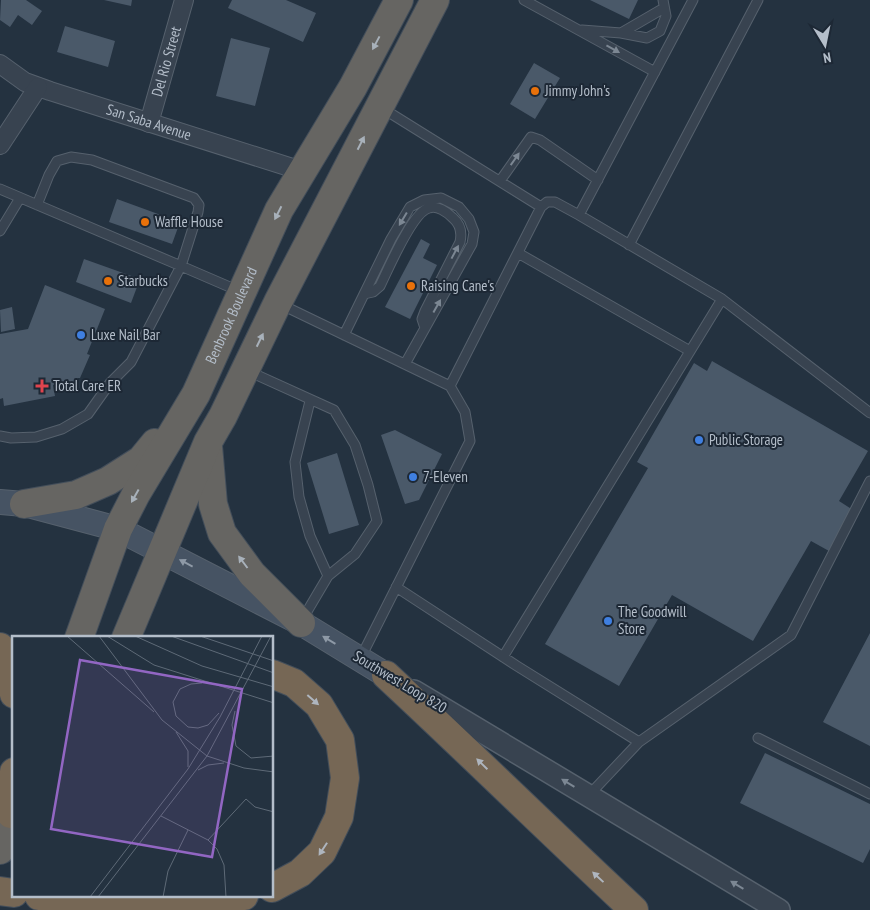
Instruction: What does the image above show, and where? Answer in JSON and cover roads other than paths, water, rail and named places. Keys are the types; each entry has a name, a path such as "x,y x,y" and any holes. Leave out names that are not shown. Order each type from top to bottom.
{"highway":[{"name":"Benbrook Boulevard","path":"80,636 118,529 136,494 196,394 279,210 353,87 399,0"},
{"path":"127,636 208,442 278,302 435,0"},
{"path":"12,503 76,495 108,481 141,460 196,394"},
{"path":"208,442 213,504 222,533 252,574 301,623"},
{"path":"0,647 6,661 12,686"},
{"path":"386,674 479,761 558,840 634,910"},
{"path":"274,675 294,683 320,705 340,740 345,778 339,817 322,852 300,873 274,887"},
{"path":"0,850 11,813 12,799"},
{"path":"52,898 103,905 165,910"},
{"path":"169,910 186,905 231,898"}],"main road":[{"name":"Southwest Loop 820","path":"12,503 118,529 301,623 386,674"}],"street":[{"name":"Del Rio Street","path":"149,123 184,0"},
{"name":"San Saba Avenue","path":"0,64 25,82 38,87 302,171"},
{"path":"0,144 38,87"},
{"name":"Southwest Loop 820","path":"386,674 779,910"}],"lane":[{"path":"524,0 655,72"},
{"path":"579,216 693,0"},
{"path":"630,245 758,0"},
{"path":"576,29 621,33 647,38 660,32 666,16 663,4 621,33"},
{"path":"380,107 541,207"},
{"path":"500,182 531,137 540,140 598,180"},
{"path":"0,436 11,438 36,437 62,429 88,414 110,383 131,362 181,266 199,205 194,198 92,160 71,157 57,160 49,174 37,205"},
{"path":"0,190 242,292"},
{"path":"0,231 20,198"},
{"path":"344,335 391,239 410,207 424,200 441,198 458,207 469,219 474,232 472,244 405,364"},
{"path":"450,386 541,207 547,202 555,202 722,299 870,412"},
{"path":"518,253 690,351"},
{"path":"503,657 722,299"},
{"path":"278,302 450,386 465,412 470,441 360,659"},
{"path":"245,370 310,401 334,410 355,445 368,485 376,521 355,554 328,576 301,623"},
{"path":"310,401 295,462 300,497 310,536 328,576"},
{"path":"588,795 639,742 791,635 870,481"},
{"path":"396,587 639,742"},
{"path":"758,738 870,794"}],"place":[{"name":"Jimmy John's","path":"535,91"},
{"name":"Waffle House","path":"145,222"},
{"name":"Starbucks","path":"108,281"},
{"name":"Raising Cane's","path":"411,286"},
{"name":"Luxe Nail Bar","path":"81,335"},
{"name":"Total Care ER","path":"42,386"},
{"name":"Public Storage","path":"699,440"},
{"name":"7-Eleven","path":"413,477"},
{"name":"The Goodwill Store","path":"608,621"}]}
